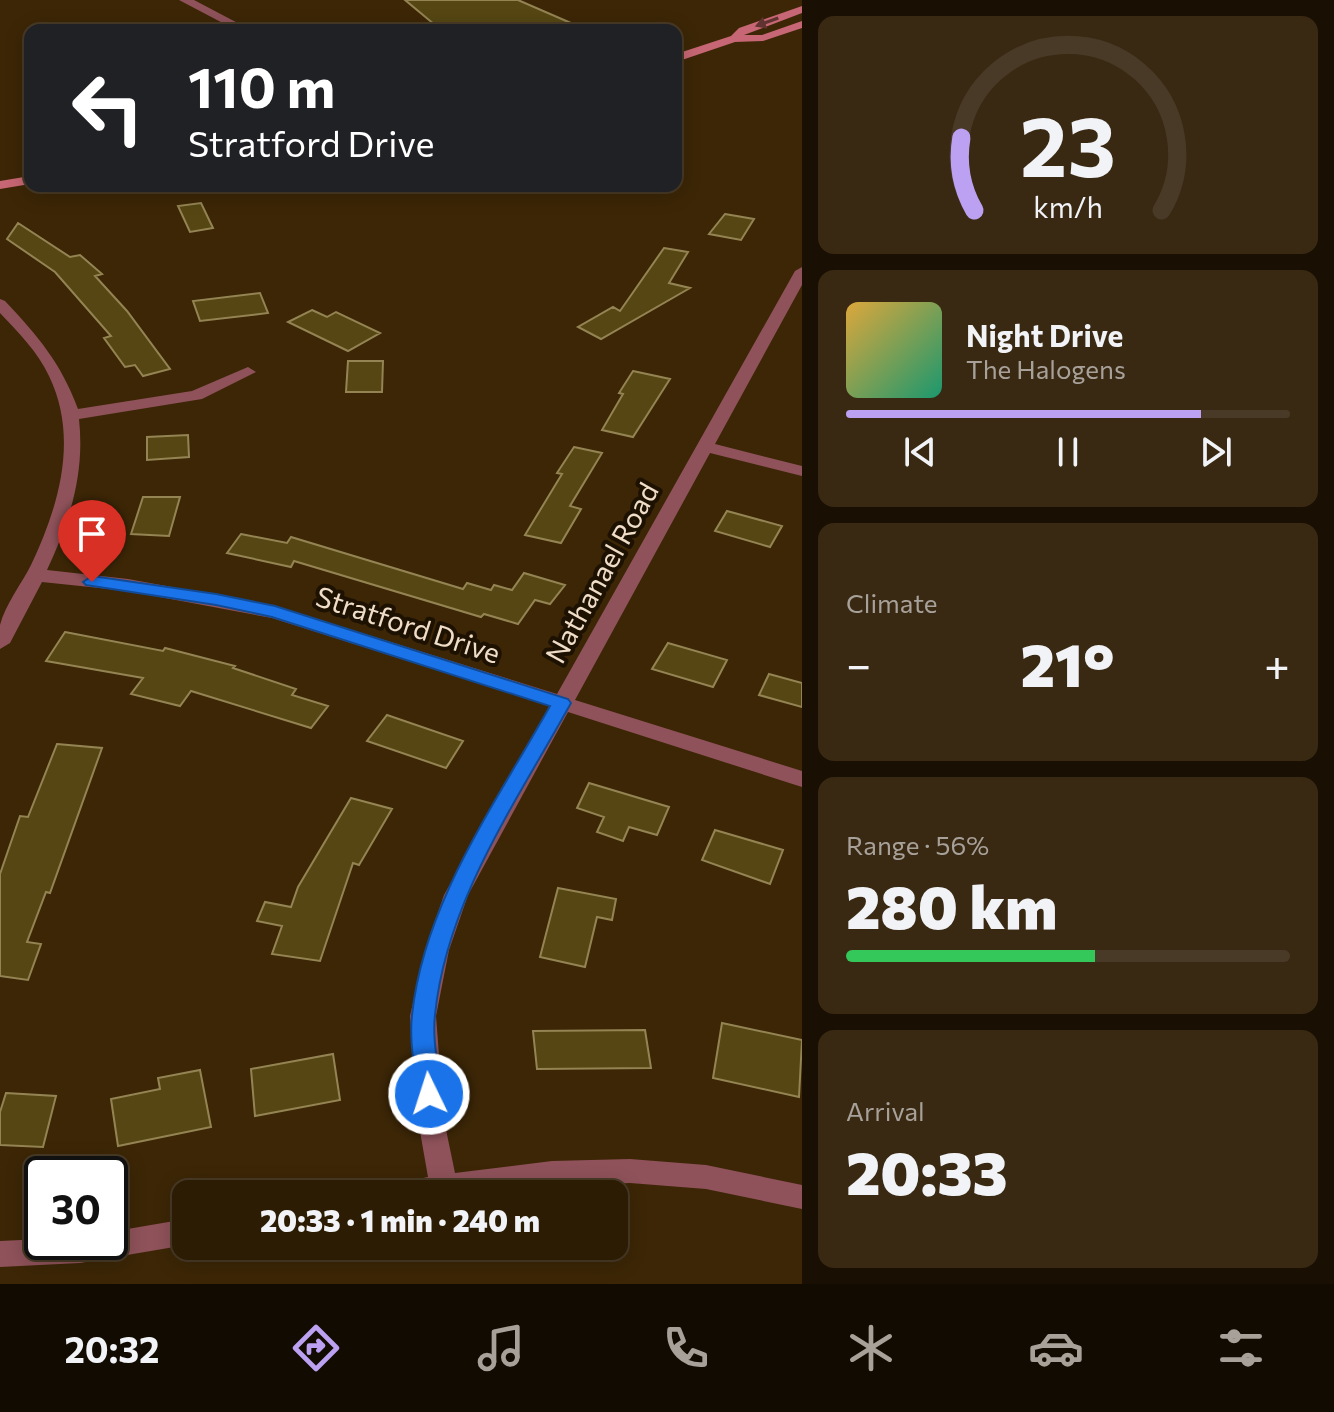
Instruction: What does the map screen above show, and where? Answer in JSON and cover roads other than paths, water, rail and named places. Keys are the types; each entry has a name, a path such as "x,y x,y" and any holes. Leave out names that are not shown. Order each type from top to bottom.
{"main road":[{"path":"734,39 743,30 802,9"},
{"path":"682,56 734,39 763,38 802,24"},
{"path":"0,185 24,181"}],"street":[{"path":"185,0 233,24"},
{"name":"Nathanael Road","path":"443,1180 431,1120 423,1016 437,950 456,895 802,271"},
{"path":"0,304 30,337 58,377 70,415 71,478 59,526 0,643"},
{"path":"70,415 196,395 248,372"},
{"path":"706,447 802,471"},
{"name":"Stratford Drive","path":"35,575 128,585 275,612 802,779"},
{"path":"505,1180 577,1173 637,1172 706,1177 802,1197"},
{"path":"0,1254 80,1250 172,1234"}]}
